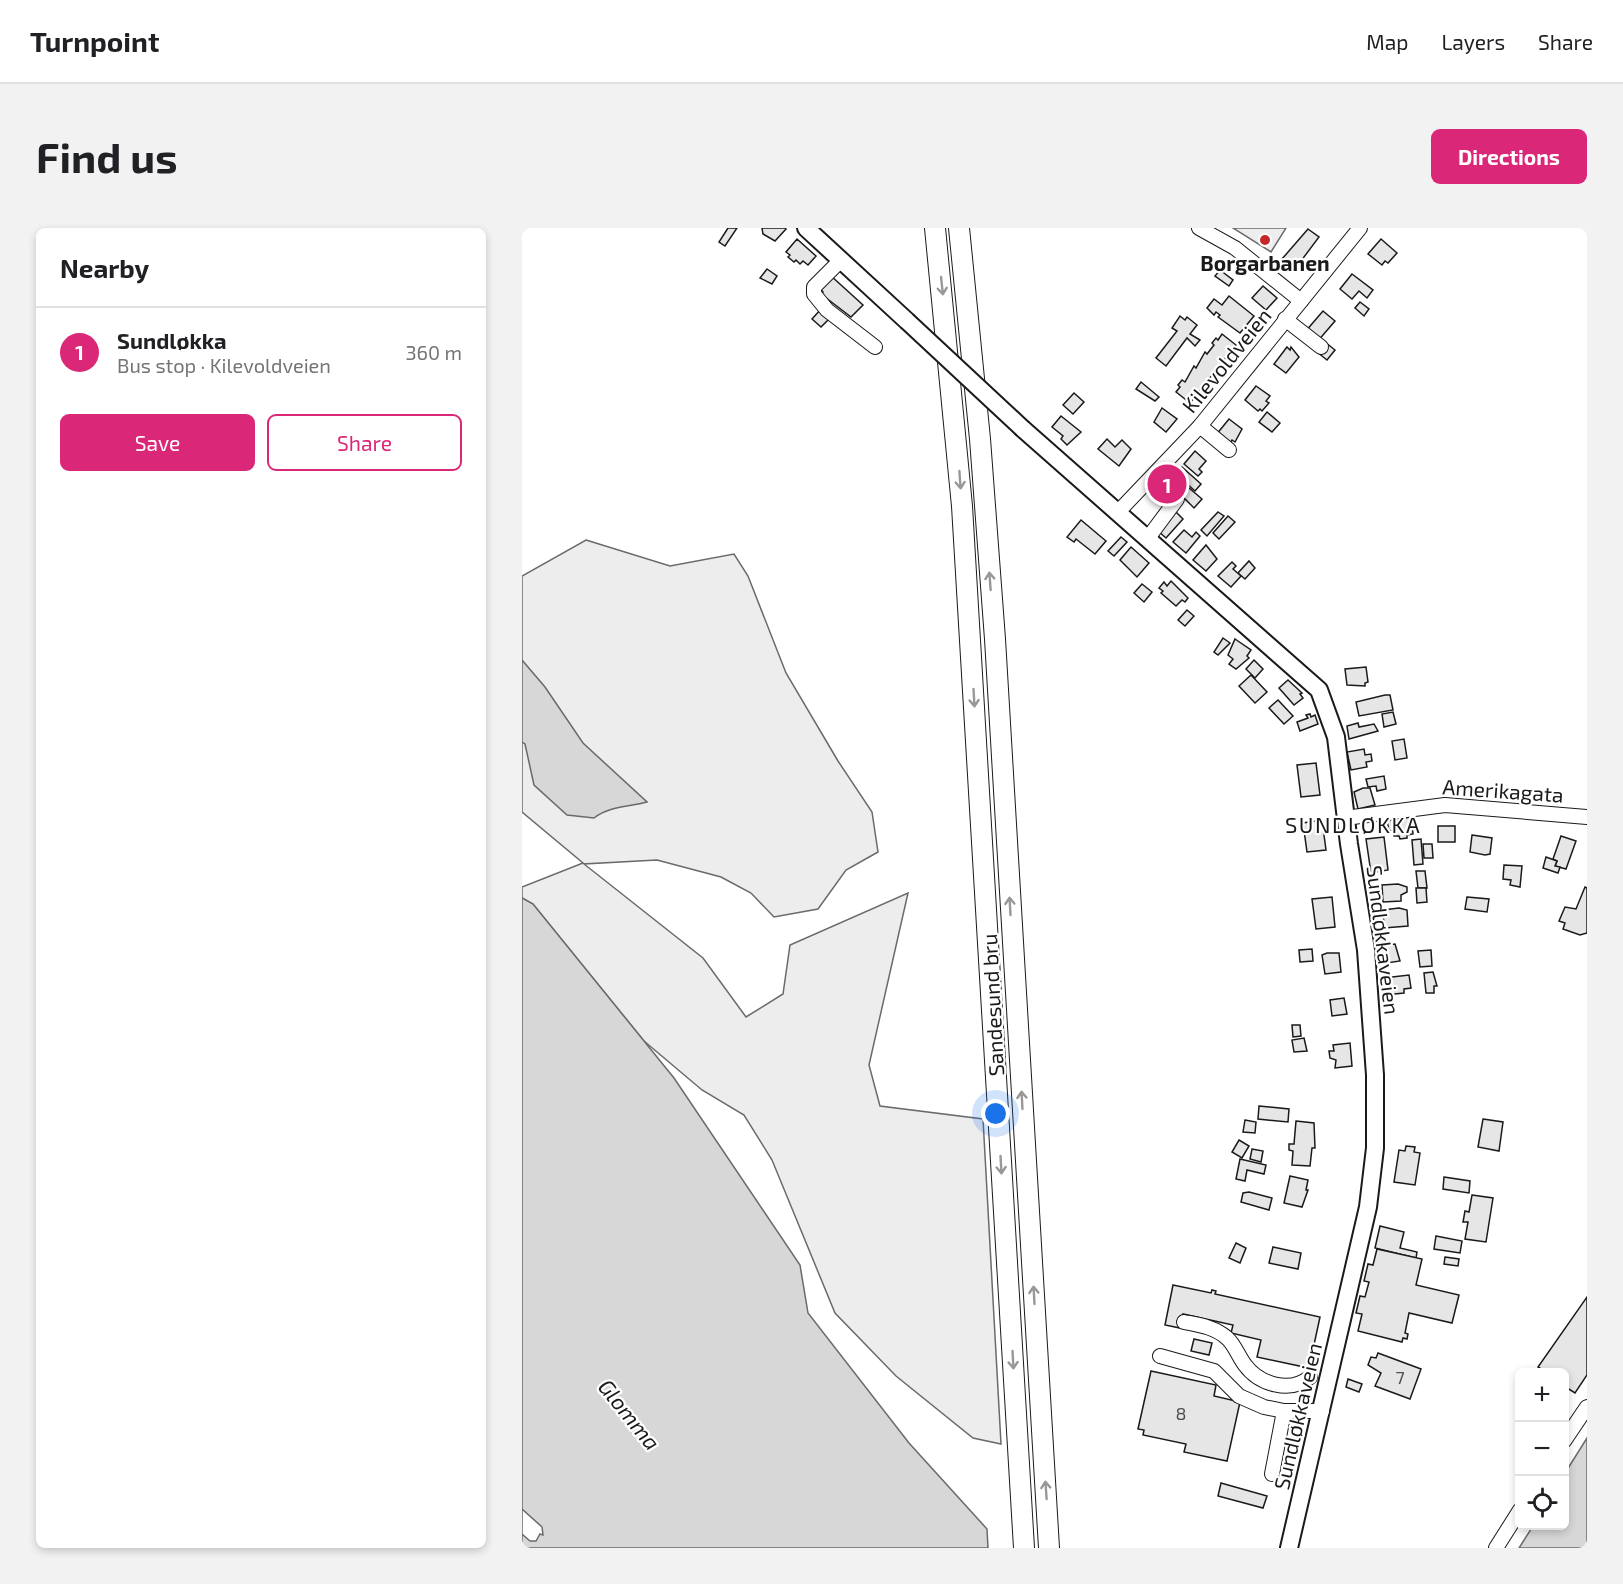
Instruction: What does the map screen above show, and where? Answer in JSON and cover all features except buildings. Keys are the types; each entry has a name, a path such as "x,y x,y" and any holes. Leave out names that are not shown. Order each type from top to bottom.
{"highway":[{"name":"Sandesund bru","path":"935,228 955,417 1024,1548"},
{"name":"Sandesund bru","path":"959,228 980,440 995,639 1049,1548"}],"main road":[{"path":"806,228 841,260"},
{"name":"Sundløkkaveien","path":"841,260 1023,429 1319,690 1336,736 1345,818 1366,950 1375,1075 1375,1148 1368,1207 1289,1548"}],"street":[{"path":"1199,228 1235,248 1301,301"},
{"name":"Kilevoldveien","path":"1118,512 1200,426 1360,228"},
{"path":"841,260 814,287 814,294 828,310 875,347"},
{"path":"1285,320 1321,347"},
{"path":"1200,426 1229,450"},
{"path":"1148,538 1178,499"},
{"name":"Amerikagata","path":"1345,818 1445,805 1587,818"},
{"path":"1184,1322 1208,1327 1228,1338 1245,1365 1255,1375 1264,1379 1278,1385 1294,1386 1310,1377"},
{"path":"1160,1356 1179,1359 1214,1371 1239,1396 1256,1403 1284,1411 1322,1411"},
{"path":"1256,1403 1264,1379"},
{"path":"1569,1434 1587,1407"},
{"path":"1272,1474 1284,1411"},
{"path":"1496,1548 1515,1518"}],"shaded area":[{"name":"Borgarbanen","path":"1233,228 1286,228 1271,252"},
{"path":"586,540 670,566 734,554 748,576 786,673 838,761 872,812 878,852 846,870 818,909 774,917 751,893 721,877 657,860 584,864 703,958 746,1017 783,994 790,945 908,893 869,1065 880,1106 983,1119 1001,1444 973,1438 896,1376 835,1313 772,1160 744,1115 702,1090 644,1041 533,904 522,898 522,887 583,863 522,812 522,576"}],"water":[{"path":"522,660 545,687 583,743 647,802 613,809 594,818 567,815 534,785 525,744 522,742"},
{"name":"Glomma","path":"522,898 533,904 674,1078 800,1265 808,1313 909,1443 987,1529 988,1548 522,1548"},
{"path":"1587,1438 1587,1548 1519,1548 1530,1530 1569,1530 1569,1467"}],"pier":[{"path":"522,1509 542,1527 543,1535 540,1534 536,1541 530,1541 522,1534"}],"place":[{"name":"Borgarbanen","path":"1265,240"},
{"name":"Sundløkka","path":"1167,484"}],"district":[{"name":"SUNDLØKKA","path":"1353,824"}]}
